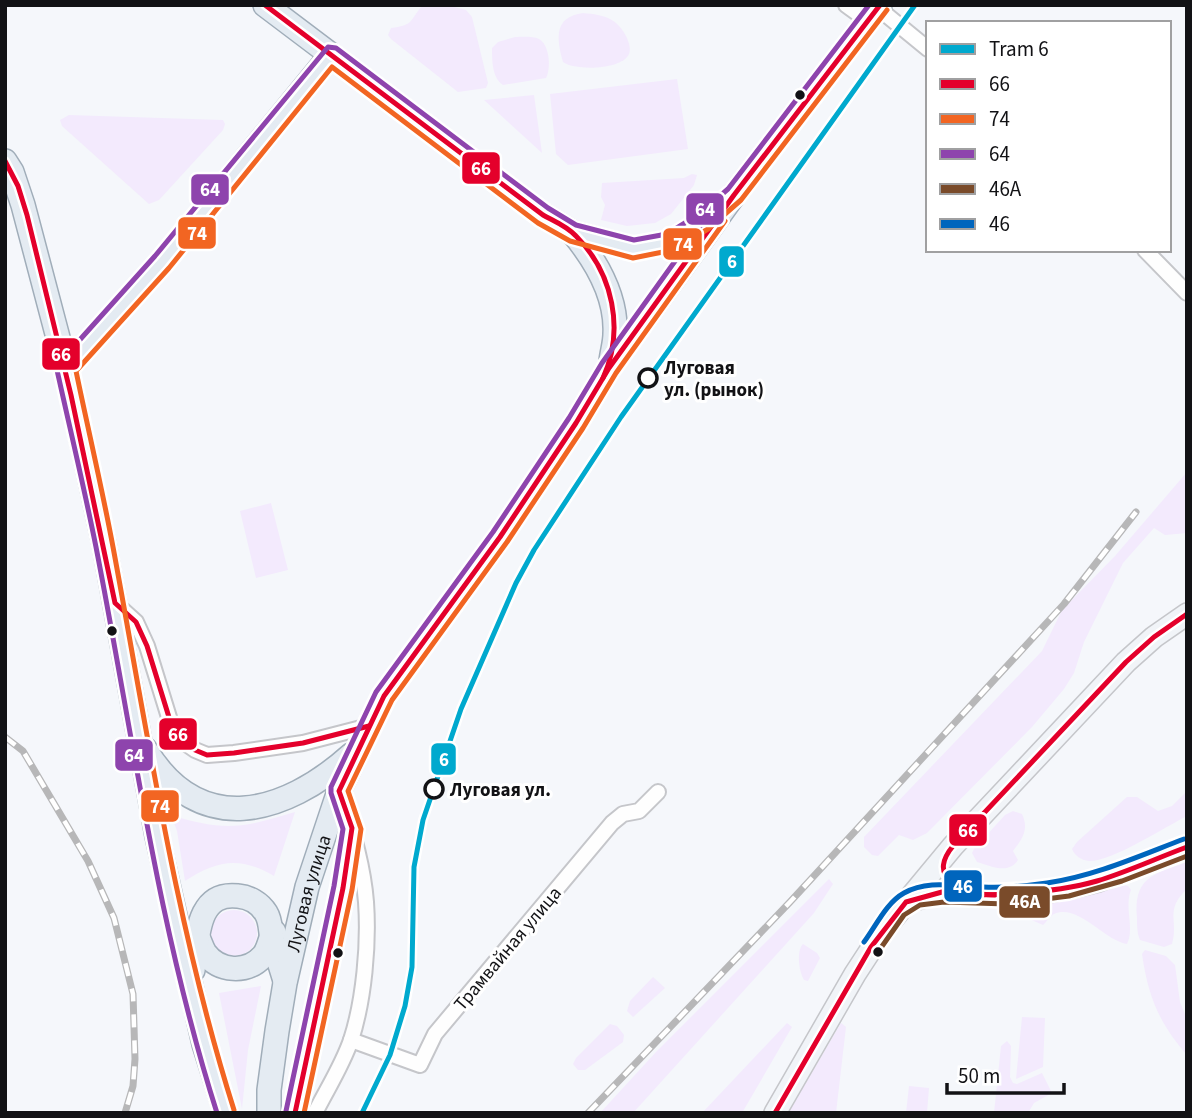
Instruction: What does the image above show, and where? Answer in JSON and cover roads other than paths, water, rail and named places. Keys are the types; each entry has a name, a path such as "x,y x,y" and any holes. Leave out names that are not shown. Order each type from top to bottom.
{"main road":[{"path":"265,5 543,215 573,233 634,249 670,242 703,222 734,195"},
{"name":"Луговая улица","path":"269,1113 269,1090 285,983 307,887 339,791 384,696 500,537 610,368 734,195 875,12"},
{"path":"66,368 164,259 331,55"},
{"path":"5,160 23,205 66,368 115,603 157,836 204,1044 226,1113"},
{"path":"573,233 593,257 611,296 616,333 610,368"},
{"path":"775,1113 866,956 905,902 1126,662 1154,637 1187,614"},
{"path":"138,737 170,783 184,794 220,808 265,805 303,791 332,773 358,749"},
{"path":"905,902 943,892 976,895 1048,892 1098,881 1187,847"},
{"path":"945,856 943,871 949,882 976,895"},
{"path":"173,900 213,962 222,967 241,969 258,961 265,954 271,936 307,887"},
{"path":"191,983 200,921 208,907 222,898 238,896 254,901 269,919 271,936 285,983"}],"street":[{"path":"846,5 875,12 926,48"},
{"path":"1147,252 1187,293"},
{"path":"115,603 136,622 147,646 172,727 195,750 207,755 234,753 303,743 369,726"},
{"path":"315,1113 351,1040 359,1006 365,957 366,902 352,828 339,791"},
{"name":"Трамвайная улица","path":"351,1040 420,1065 435,1034 611,823 623,814 639,811 658,792"}],"railway":[{"path":"588,1113 790,902 1064,604 1136,512"},
{"path":"5,737 23,751 88,861 114,918 133,994 135,1059 133,1086 125,1113"}],"tram line":[{"name":"6","path":"362,1113 390,1055 405,1006 412,967 414,867 423,820 461,709 516,583 534,550 621,417 915,5"}],"place":[{"name":"Луговая ул. (рынок)","path":"648,378"},
{"name":"Луговая ул.","path":"434,789"}]}
